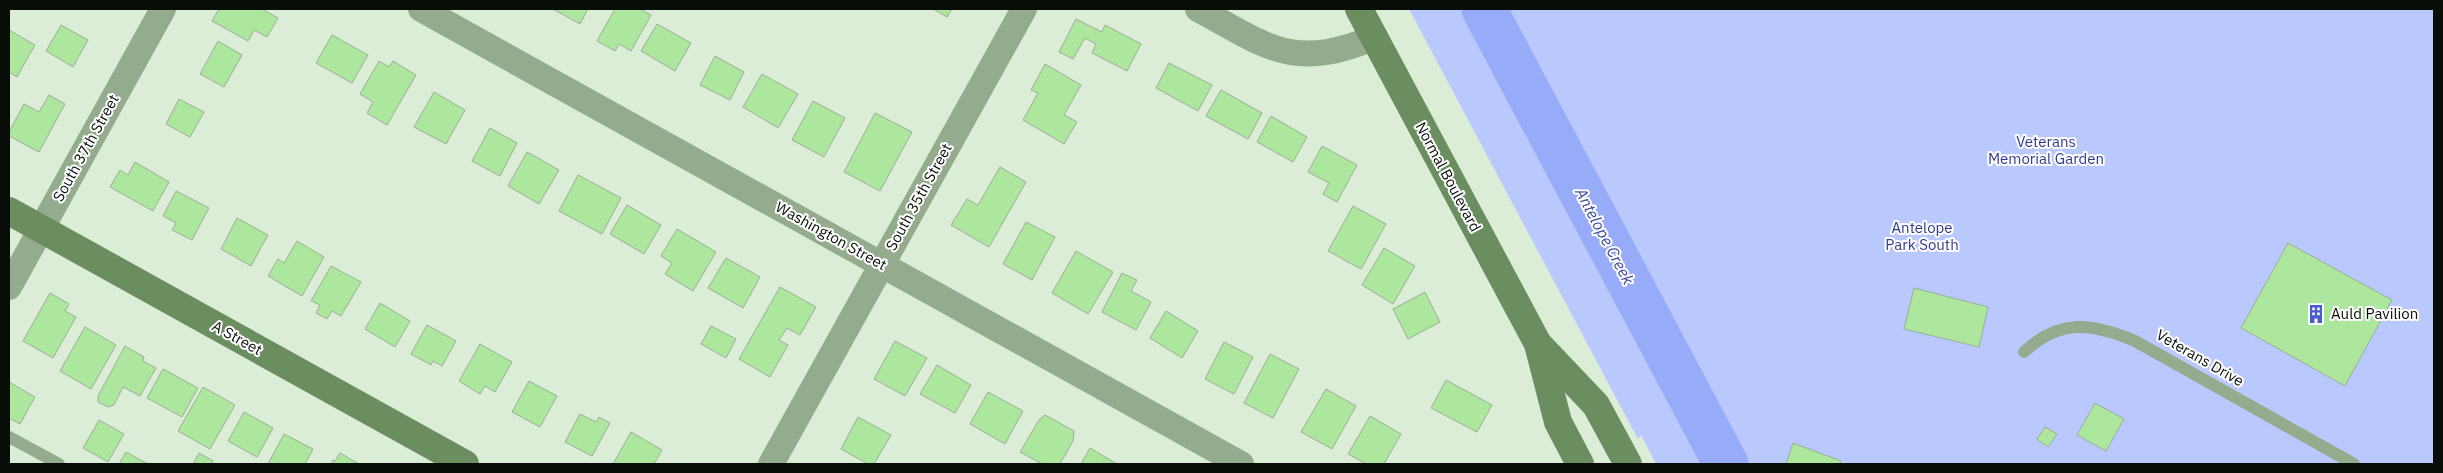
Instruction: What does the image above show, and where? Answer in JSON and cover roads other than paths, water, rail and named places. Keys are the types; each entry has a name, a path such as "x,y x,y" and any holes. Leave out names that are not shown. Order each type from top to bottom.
{"main road":[{"name":"Normal Boulevard","path":"1359,9 1538,344 1558,422 1580,464"},
{"name":"A Street","path":"9,211 465,464"},
{"name":"Normal Boulevard","path":"1538,344 1596,405 1628,464"}],"street":[{"name":"South 37th Street","path":"9,287 163,9"},
{"name":"Washington Street","path":"421,9 1241,464"},
{"name":"South 35th Street","path":"772,464 1024,9"},
{"path":"1198,9 1256,40 1295,54 1308,55 1340,51 1373,38"}],"lane":[{"name":"Veterans Drive","path":"2024,352 2038,339 2074,326 2094,326 2114,331 2136,341 2354,464"},
{"path":"9,436 59,464"}],"waterway":[{"name":"Antelope Creek","path":"1484,9 1726,464"}],"place":[{"name":"Auld Pavilion","path":"2316,314"}],"park label":[{"name":"Veterans Memorial Garden","path":"2046,150"},
{"name":"Antelope Park South","path":"1922,236"}]}
